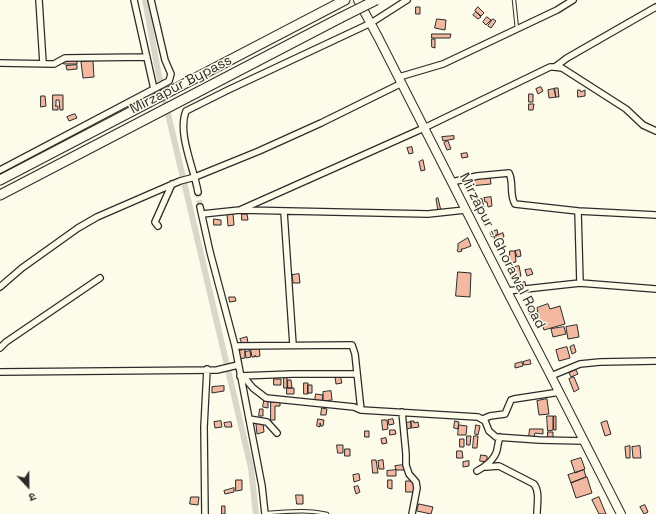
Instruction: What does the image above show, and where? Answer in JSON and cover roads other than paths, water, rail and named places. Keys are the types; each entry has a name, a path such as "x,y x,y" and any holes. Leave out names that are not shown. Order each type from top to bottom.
{"highway":[{"name":"Mirzapur Bypass","path":"0,180 345,0"},
{"name":"Mirzapur Bypass","path":"0,195 376,0"}],"main road":[{"name":"Mirzapur - Ghorawal Road","path":"358,0 465,210 552,376 621,514"}],"street":[{"path":"39,0 43,63"},
{"path":"134,0 147,57 157,88"},
{"path":"0,170 169,81 171,72 165,60 151,0"},
{"path":"198,192 184,136 184,117 186,111 371,23 407,0"},
{"path":"0,287 22,268 96,217 172,184 195,177 258,151 321,123 400,80 443,64 557,10 573,0"},
{"path":"240,210 424,128 555,66 656,7"},
{"path":"0,63 54,64 65,58 147,57"},
{"path":"555,66 562,68 626,110 643,125 656,131"},
{"path":"452,182 477,176 509,173 511,177 512,199 515,204 578,211 656,215"},
{"path":"158,226 155,222 172,184"},
{"path":"200,207 210,252 235,346 262,486 265,514"},
{"path":"202,214 240,210 428,214 465,210"},
{"path":"578,211 580,283"},
{"path":"284,212 293,345"},
{"path":"0,348 6,342 100,278"},
{"path":"507,291 580,283 656,288"},
{"path":"235,346 352,344 355,354 361,410"},
{"path":"552,376 580,364 600,362 656,361"},
{"path":"0,372 217,370 238,365"},
{"path":"205,514 204,427 207,369"},
{"path":"241,376 356,374"},
{"path":"241,376 266,398 354,407 361,410 483,419 490,416 505,414 511,400 560,392"},
{"path":"402,412 406,465 408,474 416,482 417,488 412,514"},
{"path":"249,419 267,422 277,433"},
{"path":"483,419 492,435 500,437 584,441"},
{"path":"486,467 497,451 497,443 500,437"},
{"path":"478,471 486,467 499,466 534,484 538,493 537,514"}],"lane":[{"path":"514,0 517,29"},
{"path":"265,514 304,511 327,514"}],"waterway":[{"path":"145,0 158,71 251,468 256,514"}],"tunnel":[{"path":"198,192 200,207"}]}
